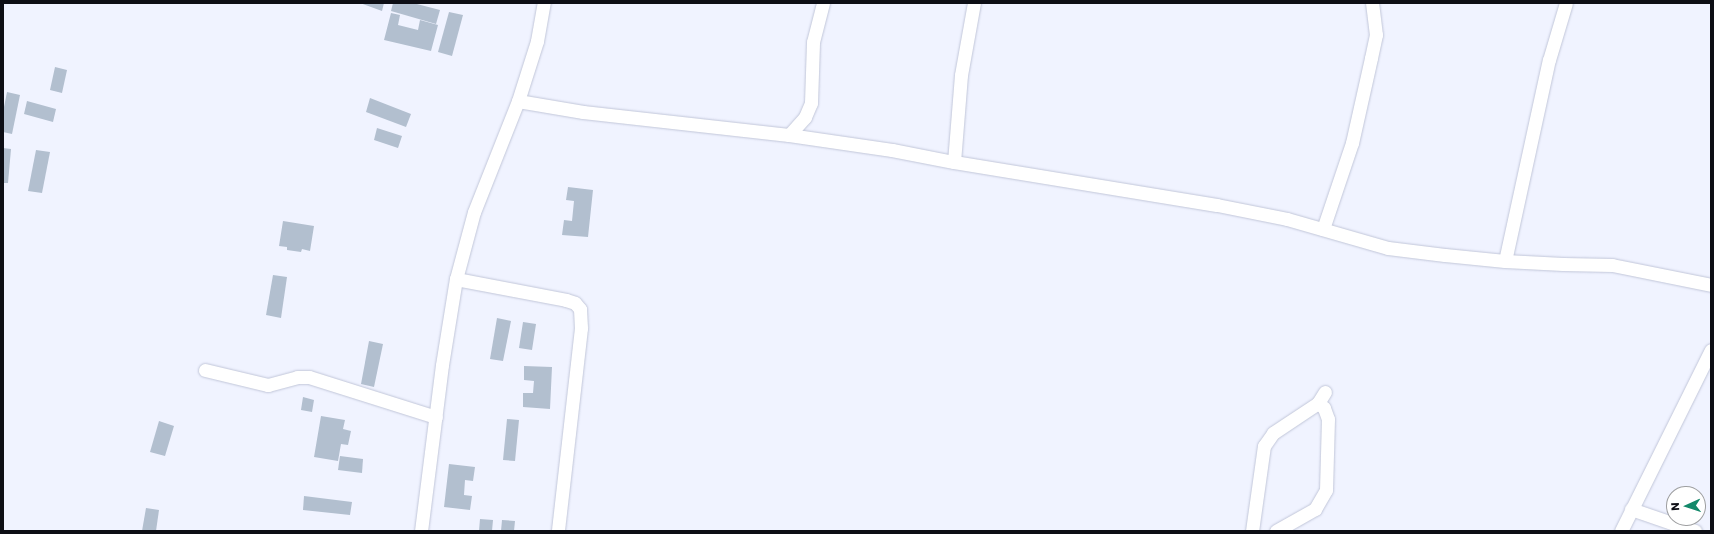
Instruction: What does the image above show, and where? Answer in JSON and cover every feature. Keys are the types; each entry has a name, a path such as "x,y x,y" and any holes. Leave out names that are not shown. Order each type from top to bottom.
{"street":[{"path":"421,531 456,279 474,212 518,101 537,41 544,3"},
{"path":"789,135 805,117 811,103 813,42 823,3"},
{"path":"954,162 961,75 974,3"},
{"path":"1323,229 1352,143 1376,35 1372,3"},
{"path":"1505,260 1550,60 1566,3"},
{"path":"518,101 576,111 789,135 892,150 954,162 1217,205 1287,219 1388,248 1505,260 1563,264 1612,264 1711,285"},
{"path":"456,279 566,300 575,303 580,309 581,328 558,531"},
{"path":"1621,531 1631,509 1707,367 1711,350"},
{"path":"205,370 268,385 297,377 309,377 436,417"},
{"path":"1252,531 1264,446 1273,433 1322,398 1328,419 1326,490 1315,509 1276,531"},
{"path":"1631,509 1695,531"}],"building":[{"path":"360,3 384,3 382,11"},
{"path":"393,3 413,3 440,10 436,24 391,11"},
{"path":"449,12 463,15 452,56 438,52"},
{"path":"391,13 400,15 398,25 418,30 420,20 438,25 431,51 384,40"},
{"path":"55,67 67,70 62,93 50,90"},
{"path":"7,92 20,95 12,134 3,132 3,112"},
{"path":"370,98 411,114 406,127 366,112"},
{"path":"27,101 56,109 53,122 24,114"},
{"path":"377,128 402,136 398,148 374,140"},
{"path":"3,148 11,149 8,183 3,183"},
{"path":"36,150 50,152 42,193 28,191"},
{"path":"568,187 593,190 588,237 562,235 564,220 572,221 574,201 566,200"},
{"path":"283,221 314,226 310,251 302,249 301,252 287,250 287,247 279,246"},
{"path":"273,275 287,277 281,318 266,315"},
{"path":"497,318 511,321 503,361 490,359"},
{"path":"523,322 536,324 532,350 519,348"},
{"path":"369,341 383,344 374,387 361,384"},
{"path":"524,366 552,367 550,409 523,407 523,393 533,393 534,381 524,380"},
{"path":"303,397 314,400 312,412 301,410"},
{"path":"321,416 345,420 343,429 351,431 348,445 341,444 338,461 314,457"},
{"path":"507,419 519,420 515,461 503,460"},
{"path":"159,421 174,426 165,456 150,452"},
{"path":"340,456 363,459 362,473 338,470"},
{"path":"449,464 475,467 473,481 465,480 464,495 472,496 470,510 444,507"},
{"path":"304,496 352,502 350,515 303,510"},
{"path":"146,508 159,510 156,531 142,531"},
{"path":"480,519 493,520 492,531 479,531"},
{"path":"502,520 515,521 514,531 501,531"}]}
